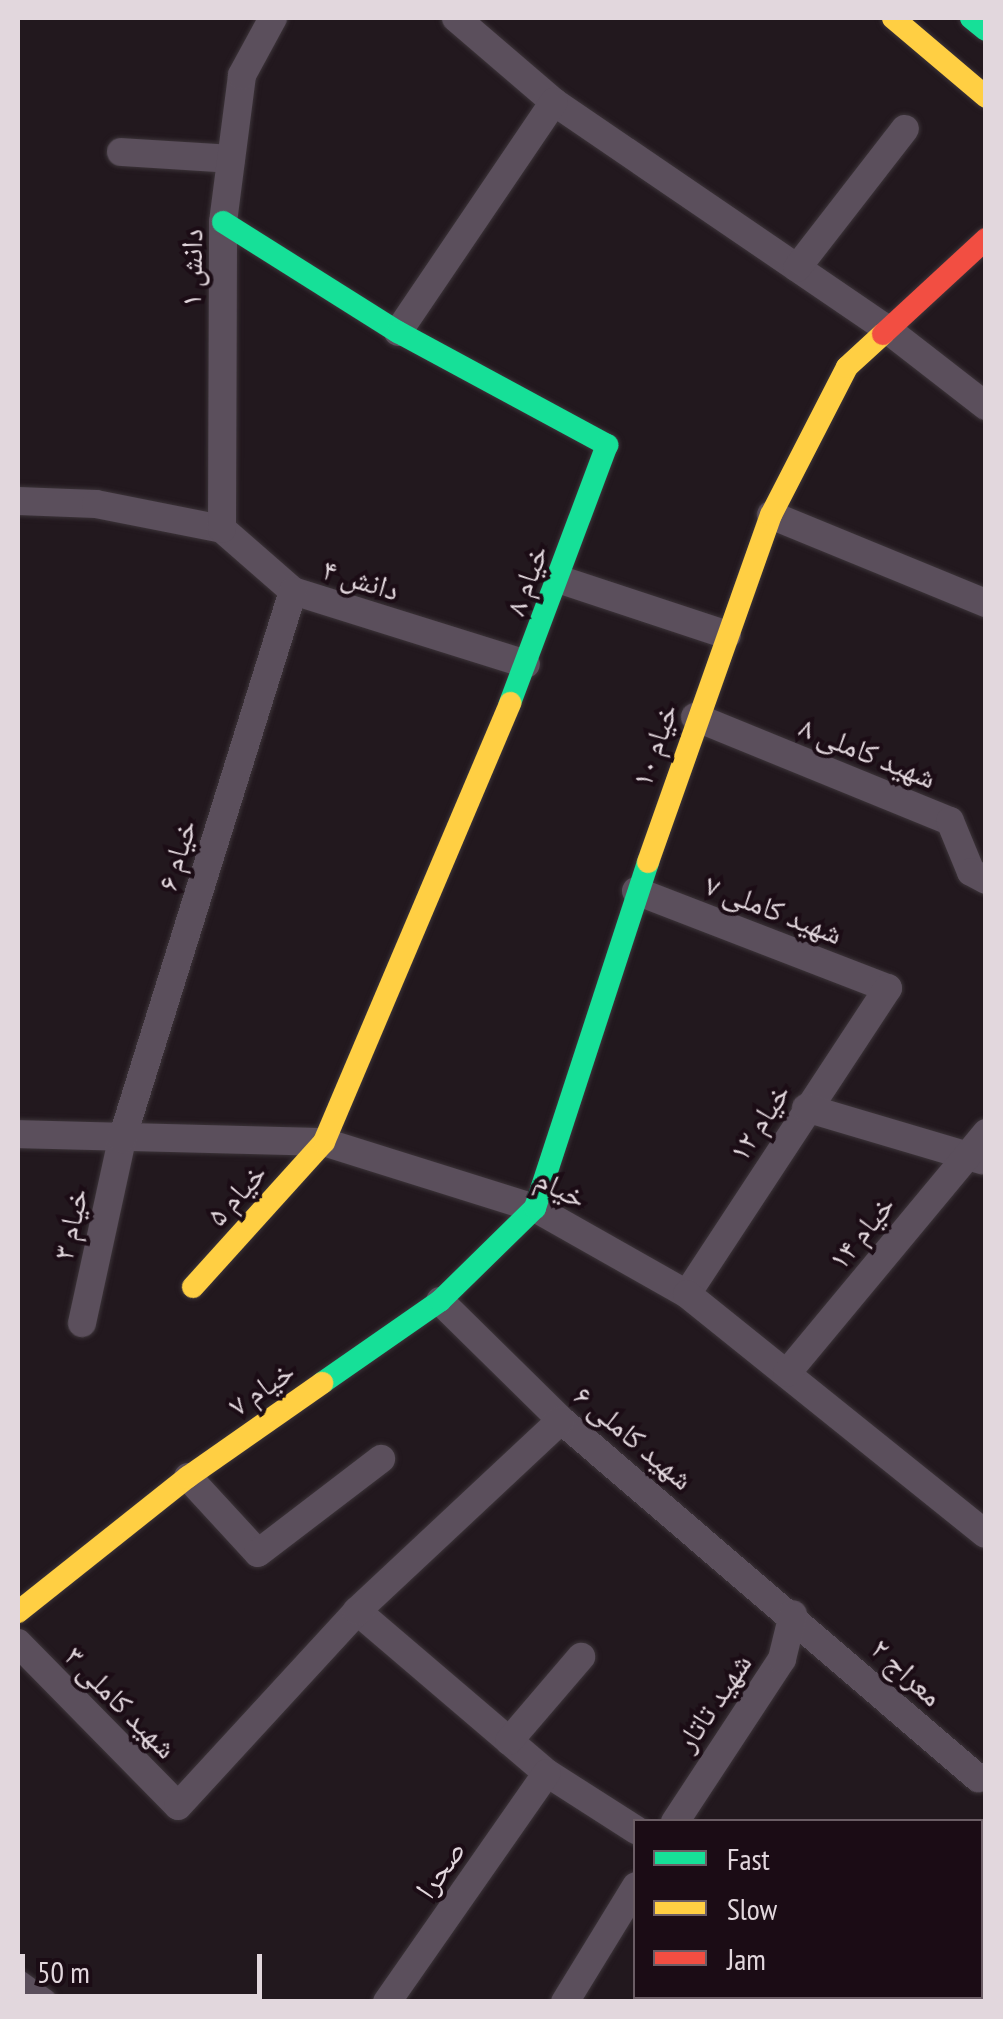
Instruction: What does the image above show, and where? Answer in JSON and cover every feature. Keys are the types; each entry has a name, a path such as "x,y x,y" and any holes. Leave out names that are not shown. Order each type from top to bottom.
{"street":[{"name":"دانش ۱","path":"222,529 224,222 242,75 273,18"},
{"path":"456,18 554,102 888,330 986,406"},
{"path":"894,18 986,96"},
{"path":"971,18 986,30"},
{"path":"398,332 554,102"},
{"path":"798,268 906,129"},
{"path":"122,152 231,158"},
{"name":"خیام ۸","path":"224,222 398,332 606,445 526,664 324,1142"},
{"name":"خیام ۱۰","path":"535,1208 695,716 772,515 848,367 986,240"},
{"name":"دانش ۴","path":"18,502 96,504 222,529 293,591 526,664"},
{"path":"772,515 986,603"},
{"path":"558,579 727,634"},
{"name":"خیام ۶","path":"122,1138 293,591"},
{"name":"شهید کاملی ۸","path":"695,716 950,821 971,872 986,880"},
{"name":"شهید کاملی ۷","path":"636,891 888,988"},
{"name":"خیام ۱۲","path":"686,1294 888,988"},
{"path":"806,1108 976,1158"},
{"name":"خیام ۱۴","path":"787,1373 976,1158 986,1133"},
{"name":"خیام","path":"18,1134 324,1142 535,1208 686,1294 986,1534"},
{"name":"خیام ۳","path":"82,1323 122,1138"},
{"name":"خیام ۵","path":"193,1287 324,1142"},
{"name":"خیام ۷","path":"18,1612 188,1477 440,1301 535,1208"},
{"name":"شهید کاملی ۶","path":"440,1301 561,1420 793,1614"},
{"path":"561,1420 357,1611 547,1773 633,1828"},
{"path":"188,1477 258,1553 381,1458"},
{"name":"شهید کاملی ۳","path":"18,1643 178,1806 357,1611"},
{"name":"معراج ۲","path":"793,1614 978,1778"},
{"name":"شهید تاتار","path":"677,1819 782,1659 793,1614"},
{"path":"509,1741 581,1657"},
{"name":"صحرا","path":"387,2002 547,1773"},
{"path":"565,2002 633,1891"},
{"path":"18,1984 43,2002"}],"traffic: fast":[{"path":"971,18 986,30"},
{"path":"223,222 398,332 607,445 510,703"},
{"path":"322,1383 440,1301 535,1208 648,862"}],"traffic: slow":[{"path":"893,18 986,97"},
{"path":"648,862 771,515 847,367 883,334"},
{"path":"193,1287 324,1142 510,703"},
{"path":"18,1612 188,1477 322,1383"}],"traffic: jam":[{"path":"883,334 986,239"}]}
